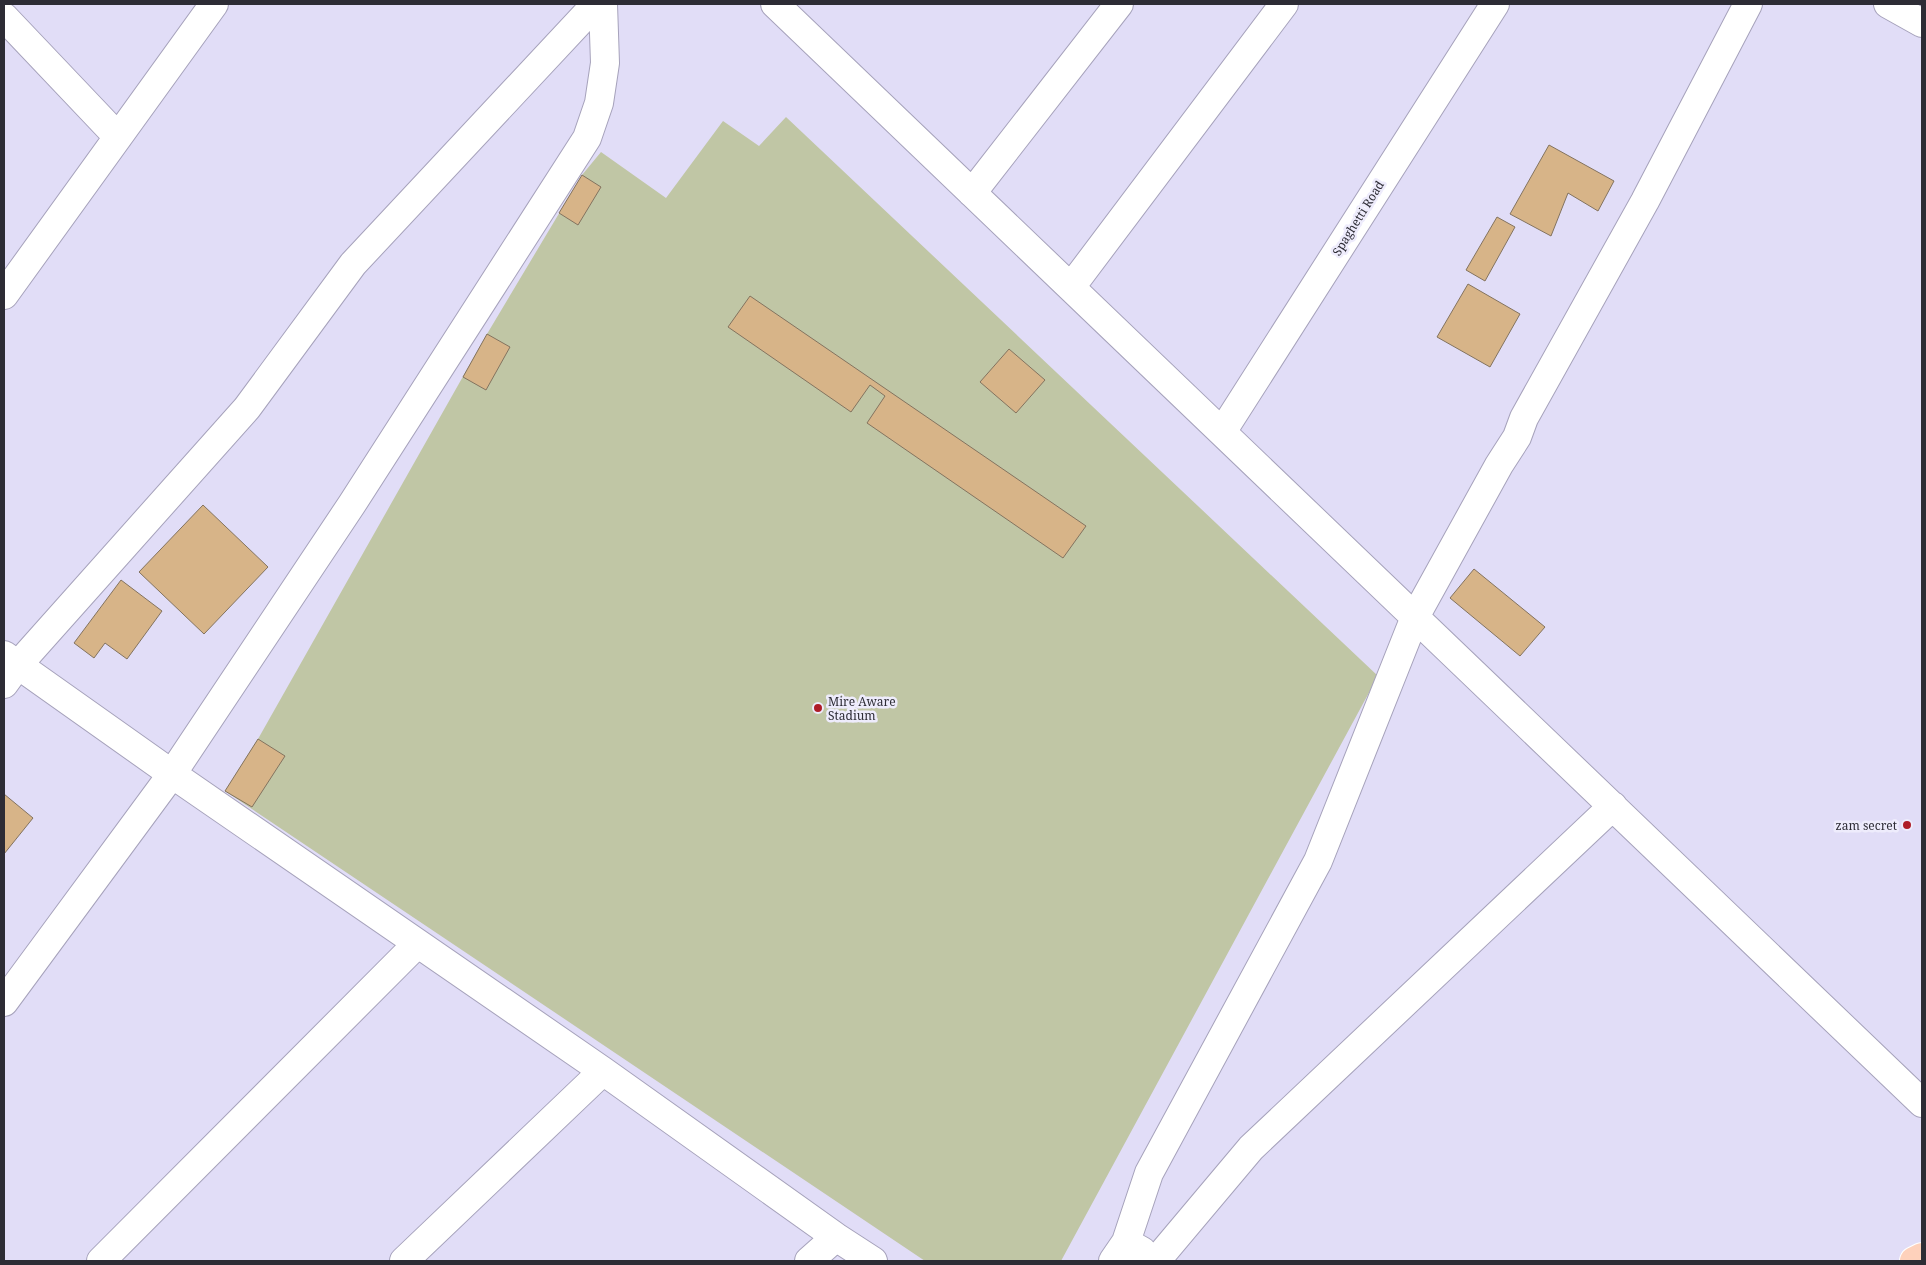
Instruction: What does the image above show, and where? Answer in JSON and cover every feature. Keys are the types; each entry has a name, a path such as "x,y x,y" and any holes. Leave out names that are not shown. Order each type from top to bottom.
{"main road":[{"path":"1914,1261 1922,1257"}],"street":[{"path":"4,295 214,4"},
{"path":"596,4 353,264 247,408 8,669 172,774 873,1261"},
{"path":"4,1002 172,774 352,504 587,138 599,103 605,63 603,4"},
{"path":"775,4 1922,1103"},
{"path":"972,193 1119,4"},
{"path":"1071,287 1284,4"},
{"name":"Spaghetti Road","path":"1222,432 1495,4"},
{"path":"1612,806 1251,1148 1157,1261 1119,1251 1149,1173 1318,861 1415,618 1645,201 1748,4"},
{"path":"1888,4 1922,23"},
{"path":"4,17 118,137"},
{"path":"102,1261 417,944"},
{"path":"404,1261 603,1072"},
{"path":"810,1261 836,1237"}],"green space":[{"name":"Mire Aware Stadium","path":"786,117 1378,676 1061,1261 925,1261 225,791 258,739 487,334 582,175 601,152 666,198 723,121 759,146"}],"building":[{"path":"1549,145 1614,181 1598,211 1568,193 1551,236 1510,214"},
{"path":"582,175 601,187 578,225 559,213"},
{"path":"1497,217 1515,227 1485,281 1466,270"},
{"path":"1468,284 1520,314 1490,367 1437,337"},
{"path":"750,296 1086,526 1063,558 867,423 885,396 870,385 851,412 728,327"},
{"path":"487,334 510,347 486,390 463,377"},
{"path":"1009,349 1045,380 1016,413 980,382"},
{"path":"203,505 268,567 204,634 139,572"},
{"path":"1474,569 1545,627 1520,656 1450,598"},
{"path":"121,580 162,611 127,659 105,643 94,658 74,643"},
{"path":"258,739 285,756 252,807 225,791"},
{"path":"4,794 33,818 4,854"}],"place":[{"name":"Mire Aware Stadium","path":"818,708"},
{"name":"zam secret","path":"1907,825"}]}
